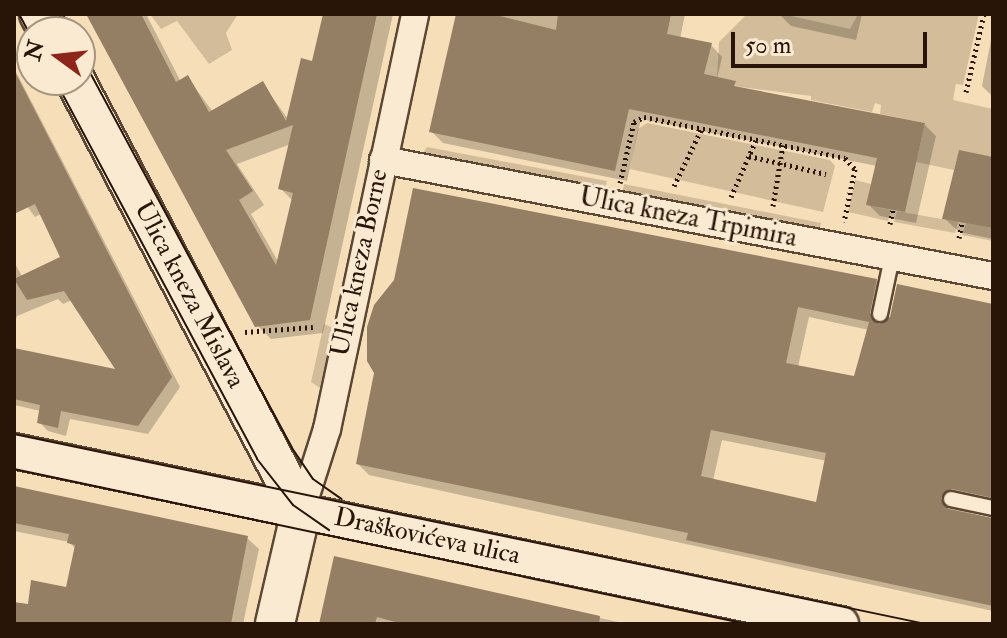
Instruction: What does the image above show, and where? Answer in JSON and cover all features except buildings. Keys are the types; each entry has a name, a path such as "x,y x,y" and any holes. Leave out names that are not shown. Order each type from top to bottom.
{"main road":[{"name":"Ulica kneza Mislava","path":"83,96 301,511"},
{"path":"275,624 301,511"}],"street":[{"name":"Ulica kneza Borne","path":"301,511 321,454 334,379 415,14"},
{"name":"Ulica kneza Trpimira","path":"383,160 993,276"},
{"name":"Draškovićeva ulica","path":"14,451 832,623"}],"lane":[{"path":"880,314 892,257"},
{"path":"951,499 993,508"}],"path":[{"path":"966,92 984,14"},
{"path":"615,204 638,118 702,128 854,164 839,247"},
{"path":"674,186 702,128"},
{"path":"731,197 756,140"},
{"path":"773,206 783,145"},
{"path":"749,156 826,174"},
{"path":"890,224 893,210"},
{"path":"959,238 962,222"},
{"path":"245,332 313,327"}],"shaded area":[{"path":"150,14 238,14 226,33 232,50 209,64 177,21 161,29"},
{"path":"747,14 782,14 850,29 858,14 979,14 963,85 956,84 953,100 993,109 993,157 959,151 954,170 916,162 925,123 880,114 881,105 875,103 872,112 811,100 811,96 734,86 735,81 717,77 719,42"},
{"path":"647,123 830,160 835,166 823,212 630,169 638,129"},
{"path":"427,147 607,181 603,196 420,158"},
{"path":"855,180 871,184 867,205 891,210 888,221 848,212"},
{"path":"624,184 821,223 818,236 621,200"},
{"path":"897,211 958,222 955,233 894,222"},
{"path":"966,223 993,228 993,241 962,235"},
{"path":"324,324 333,328 320,388 311,382"}],"tram line":[{"path":"96,84 292,448 313,479 342,499"},
{"path":"64,96 257,459 293,505 329,530"},
{"path":"14,434 926,624"},
{"path":"14,469 747,624"}]}
